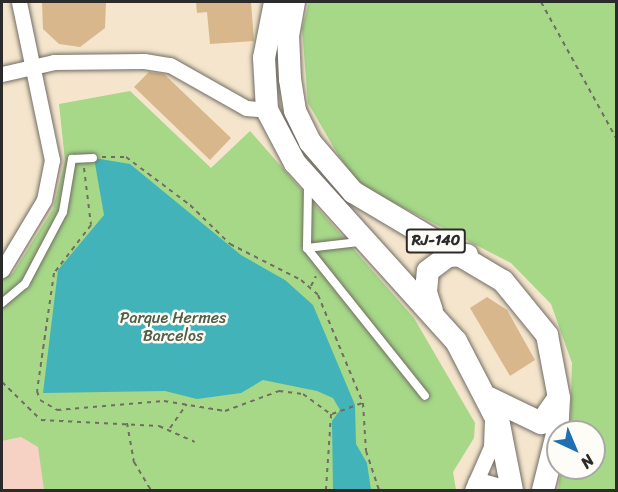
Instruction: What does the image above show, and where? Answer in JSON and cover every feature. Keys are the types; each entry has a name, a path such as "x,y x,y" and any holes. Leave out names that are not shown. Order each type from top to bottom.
{"main road":[{"name":"RJ-140","path":"275,2 264,58 267,110 306,175 432,311 489,398 506,447 512,490"},
{"name":"RJ-140","path":"294,2 288,35 290,79 295,111 310,142 352,192 467,255 503,281 537,318 552,353 559,398 557,434 543,490"},
{"path":"432,311 426,292 429,271 448,256 467,255"},
{"path":"489,398 541,423"},
{"path":"506,447 541,423 559,398"}],"street":[{"path":"2,270 32,226 50,177 52,160 36,66 19,2"},
{"path":"2,74 36,66 170,64 246,108 267,110"},
{"path":"480,489 491,447 489,398"},
{"path":"480,489 506,447"}],"lane":[{"path":"2,303 25,284 63,212 72,159 93,158"},
{"path":"306,175 307,248 425,396"},
{"path":"307,248 370,243"}],"path":[{"path":"541,2 616,138"},
{"path":"326,490 331,414 319,402 290,391 225,411 187,403 57,410 38,395 54,273 91,225 83,166 93,158 126,157 190,204 230,244 311,286 325,305 363,403 366,451 379,490"},
{"path":"2,382 41,420 127,423 170,428 195,442"},
{"path":"170,428 187,403"},
{"path":"331,414 363,403"},
{"path":"127,423 134,462 151,490"}],"shaded area":[{"path":"21,437 39,447 44,490 2,490 2,441"}],"green space":[{"path":"309,2 616,2 616,490 558,490 559,480 606,480 606,420 570,420 572,363 551,304 511,263 359,185 308,103 302,29"},
{"name":"Parque Hermes Barcelos","path":"130,91 211,168 250,131 414,318 475,423 474,438 453,472 456,490 44,490 38,447 21,437 2,441 2,280 13,273 53,209 65,161 59,104"}],"water":[{"path":"94,158 130,164 241,255 285,280 313,305 355,405 356,444 367,463 371,490 333,490 332,421 340,410 333,398 317,391 263,380 241,393 197,399 165,391 43,393 58,270 104,215"}],"building":[{"path":"42,2 106,2 105,28 80,47 59,44 43,29"},
{"path":"196,2 251,2 254,41 210,44 207,12 197,13"},
{"path":"149,72 164,74 231,138 210,160 134,87"},
{"path":"487,297 507,310 535,360 510,376 470,308"}]}
